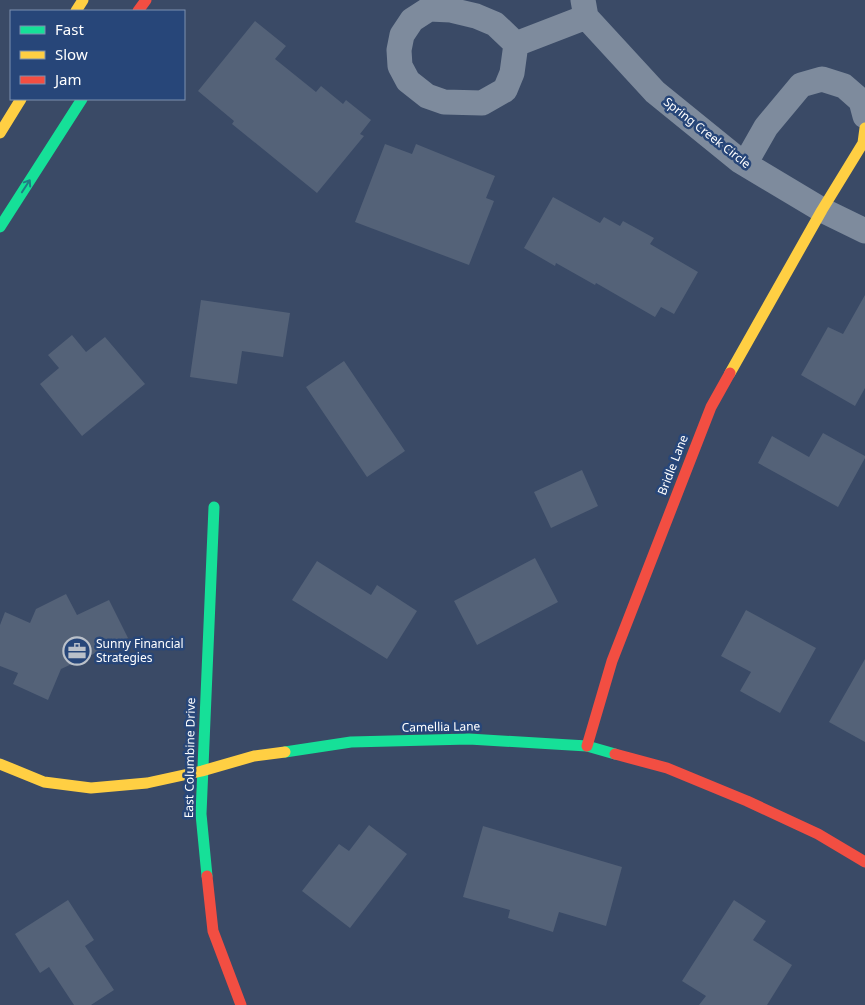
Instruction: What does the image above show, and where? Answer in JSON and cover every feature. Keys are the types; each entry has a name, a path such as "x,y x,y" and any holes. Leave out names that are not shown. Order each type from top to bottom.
{"street":[{"path":"516,44 584,8"},
{"name":"Spring Creek Circle","path":"584,8 655,92 745,164 822,210 865,230"},
{"path":"429,10 451,10 476,16 495,24 516,44 512,73 505,90 482,103 444,102 427,96 408,81 400,66 399,50 402,35 412,20 429,10"},
{"path":"745,164 766,128 801,85 822,79 844,86 861,101 865,116"},
{"path":"0,133 20,100"},
{"path":"0,227 81,100"},
{"name":"Bridle Lane","path":"586,746 612,661 711,407 822,210 863,143 865,128"},
{"name":"East Columbine Drive","path":"214,507 201,814 213,931 241,1005"},
{"name":"Camellia Lane","path":"0,764 44,782 91,788 147,783 202,771 254,756 351,742 469,739 586,746 667,768 818,834 865,862"}],"building":[{"path":"255,21 286,46 275,59 316,92 321,86 343,104 346,100 371,120 360,134 364,136 317,193 232,124 234,121 198,91"},
{"path":"385,144 412,154 416,144 495,176 486,198 494,201 469,265 355,222"},
{"path":"553,197 600,223 604,217 620,226 623,221 654,238 650,244 698,272 674,314 661,307 655,317 596,283 595,285 556,263 555,266 524,248"},
{"path":"865,295 865,388 855,406 801,375 828,327 843,334"},
{"path":"201,300 290,313 283,357 242,351 237,384 190,377"},
{"path":"72,335 86,352 105,337 145,384 82,436 40,384 59,368 48,355"},
{"path":"344,361 405,451 367,477 306,387"},
{"path":"823,433 865,456 838,507 758,463 772,436 809,457"},
{"path":"582,470 598,506 551,528 534,492"},
{"path":"535,558 558,602 477,645 454,601"},
{"path":"317,561 371,595 377,585 417,611 387,659 292,600"},
{"path":"66,594 77,615 109,600 128,638 61,669 48,700 13,684 18,673 0,666 0,625 5,612 30,623 36,609"},
{"path":"746,610 816,648 780,713 740,691 751,672 721,656"},
{"path":"865,659 865,742 829,722"},
{"path":"369,825 407,854 350,928 302,891 339,844 349,851"},
{"path":"483,826 622,867 606,926 559,912 553,932 508,918 510,910 463,897"},
{"path":"68,900 94,940 85,946 114,990 91,1005 74,1005 49,967 40,973 15,934"},
{"path":"734,900 766,921 753,940 792,965 767,1005 699,1005 706,996 682,981"}],"traffic: fast":[{"path":"0,227 81,100"},
{"path":"207,876 201,814 214,507"},
{"path":"285,752 351,742 469,739 587,746 615,754"}],"traffic: slow":[{"path":"77,10 83,0"},
{"path":"0,133 20,100"},
{"path":"730,373 822,210 863,143 865,128"},
{"path":"0,764 44,782 91,788 147,783 202,771 254,756 285,752"}],"traffic: jam":[{"path":"139,10 146,0"},
{"path":"587,746 612,661 711,407 730,373"},
{"path":"615,754 667,768 747,801 818,834 865,862"},
{"path":"207,876 213,931 241,1005"}],"place":[{"name":"Sunny Financial Strategies","path":"77,651"}]}
